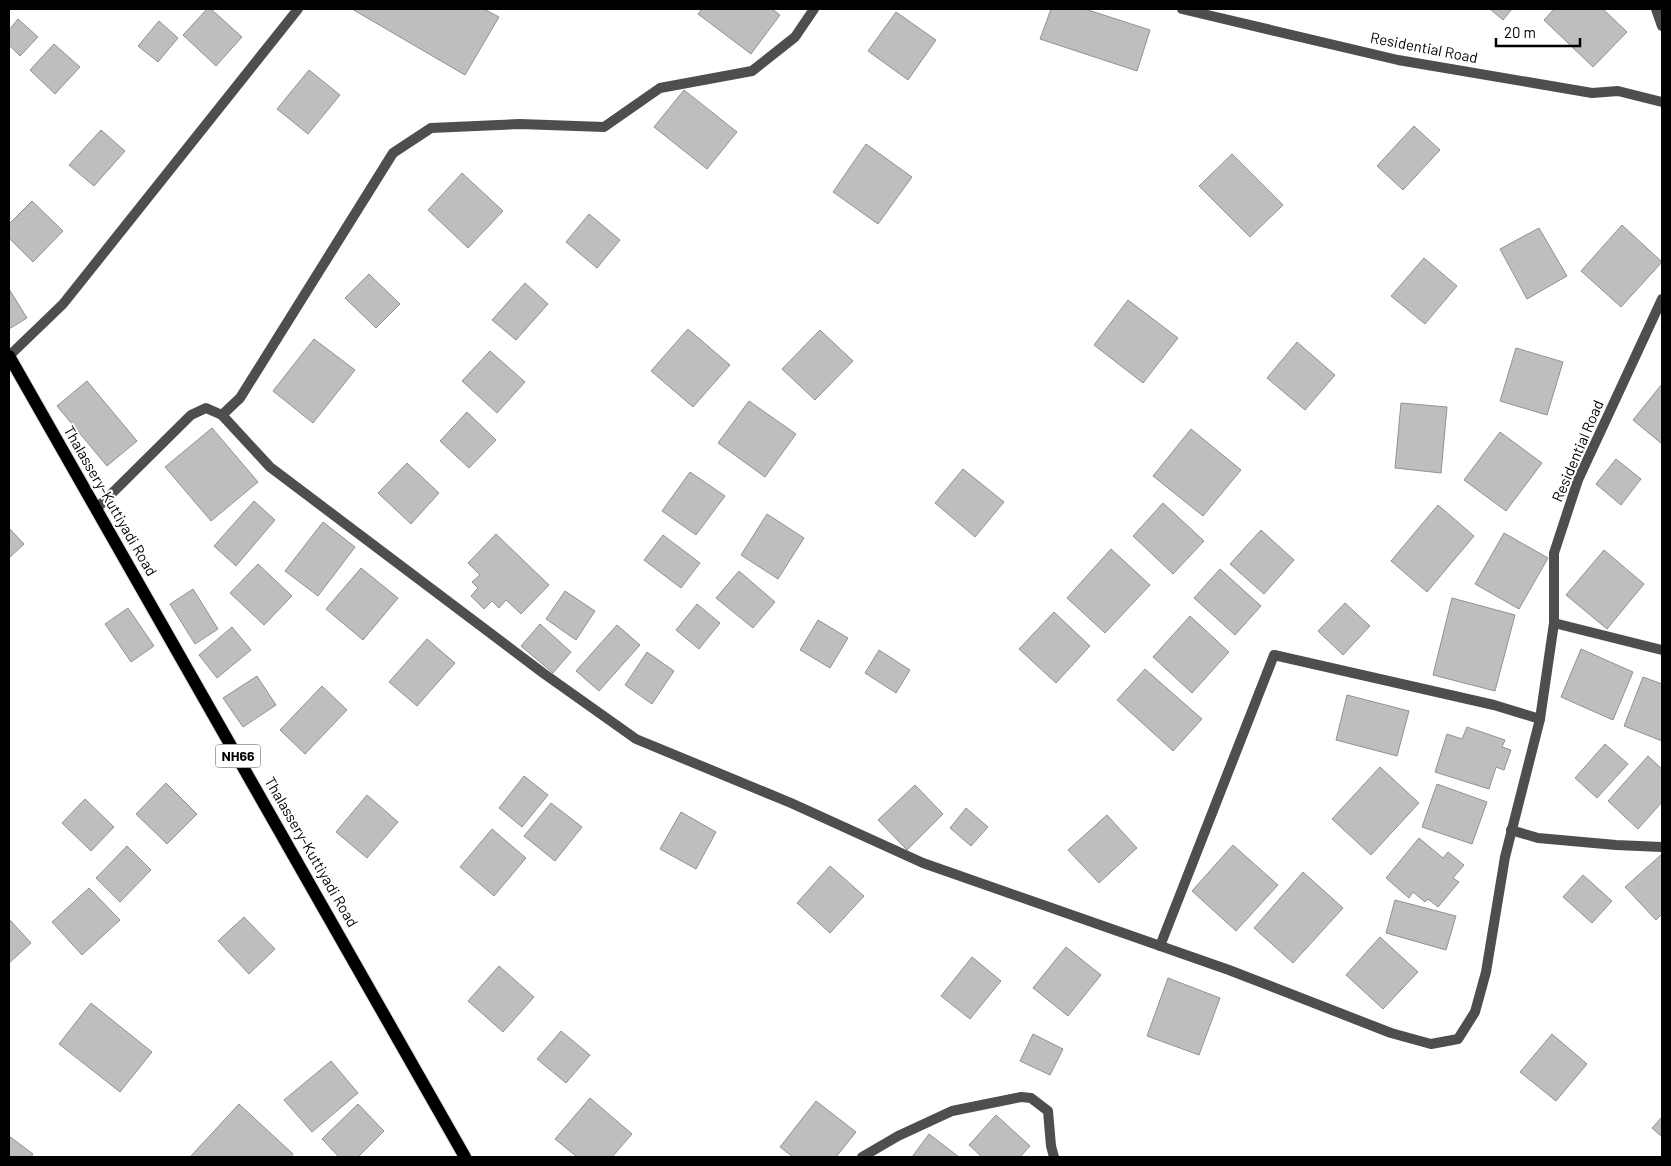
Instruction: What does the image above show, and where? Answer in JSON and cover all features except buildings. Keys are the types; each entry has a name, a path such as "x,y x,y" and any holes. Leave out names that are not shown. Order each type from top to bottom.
{"main road":[{"name":"Thalassery-Kuttiyadi Road","path":"9,356 465,1157"}],"street":[{"path":"9,356 63,304 298,9"},
{"path":"96,509 191,416 206,408 222,415 240,398 393,152 431,128 520,124 604,127 660,88 752,71 794,37 814,9"},
{"name":"Residential Road","path":"1182,9 1398,60 1592,93 1618,91 1662,102"},
{"path":"1656,9 1662,26"},
{"name":"Residential Road","path":"222,415 270,467 543,673 636,739 791,803 923,863 1229,970 1391,1032 1431,1044 1458,1039 1474,1012 1486,972 1511,830 1540,718 1554,623 1554,553 1578,480 1662,300"},
{"path":"1554,623 1662,650"},
{"path":"1160,946 1274,655 1540,718"},
{"path":"1511,830 1538,838 1616,846 1662,847"},
{"path":"862,1157 898,1136 952,1111 1020,1097 1031,1098 1048,1112 1051,1146 1054,1157"}]}
